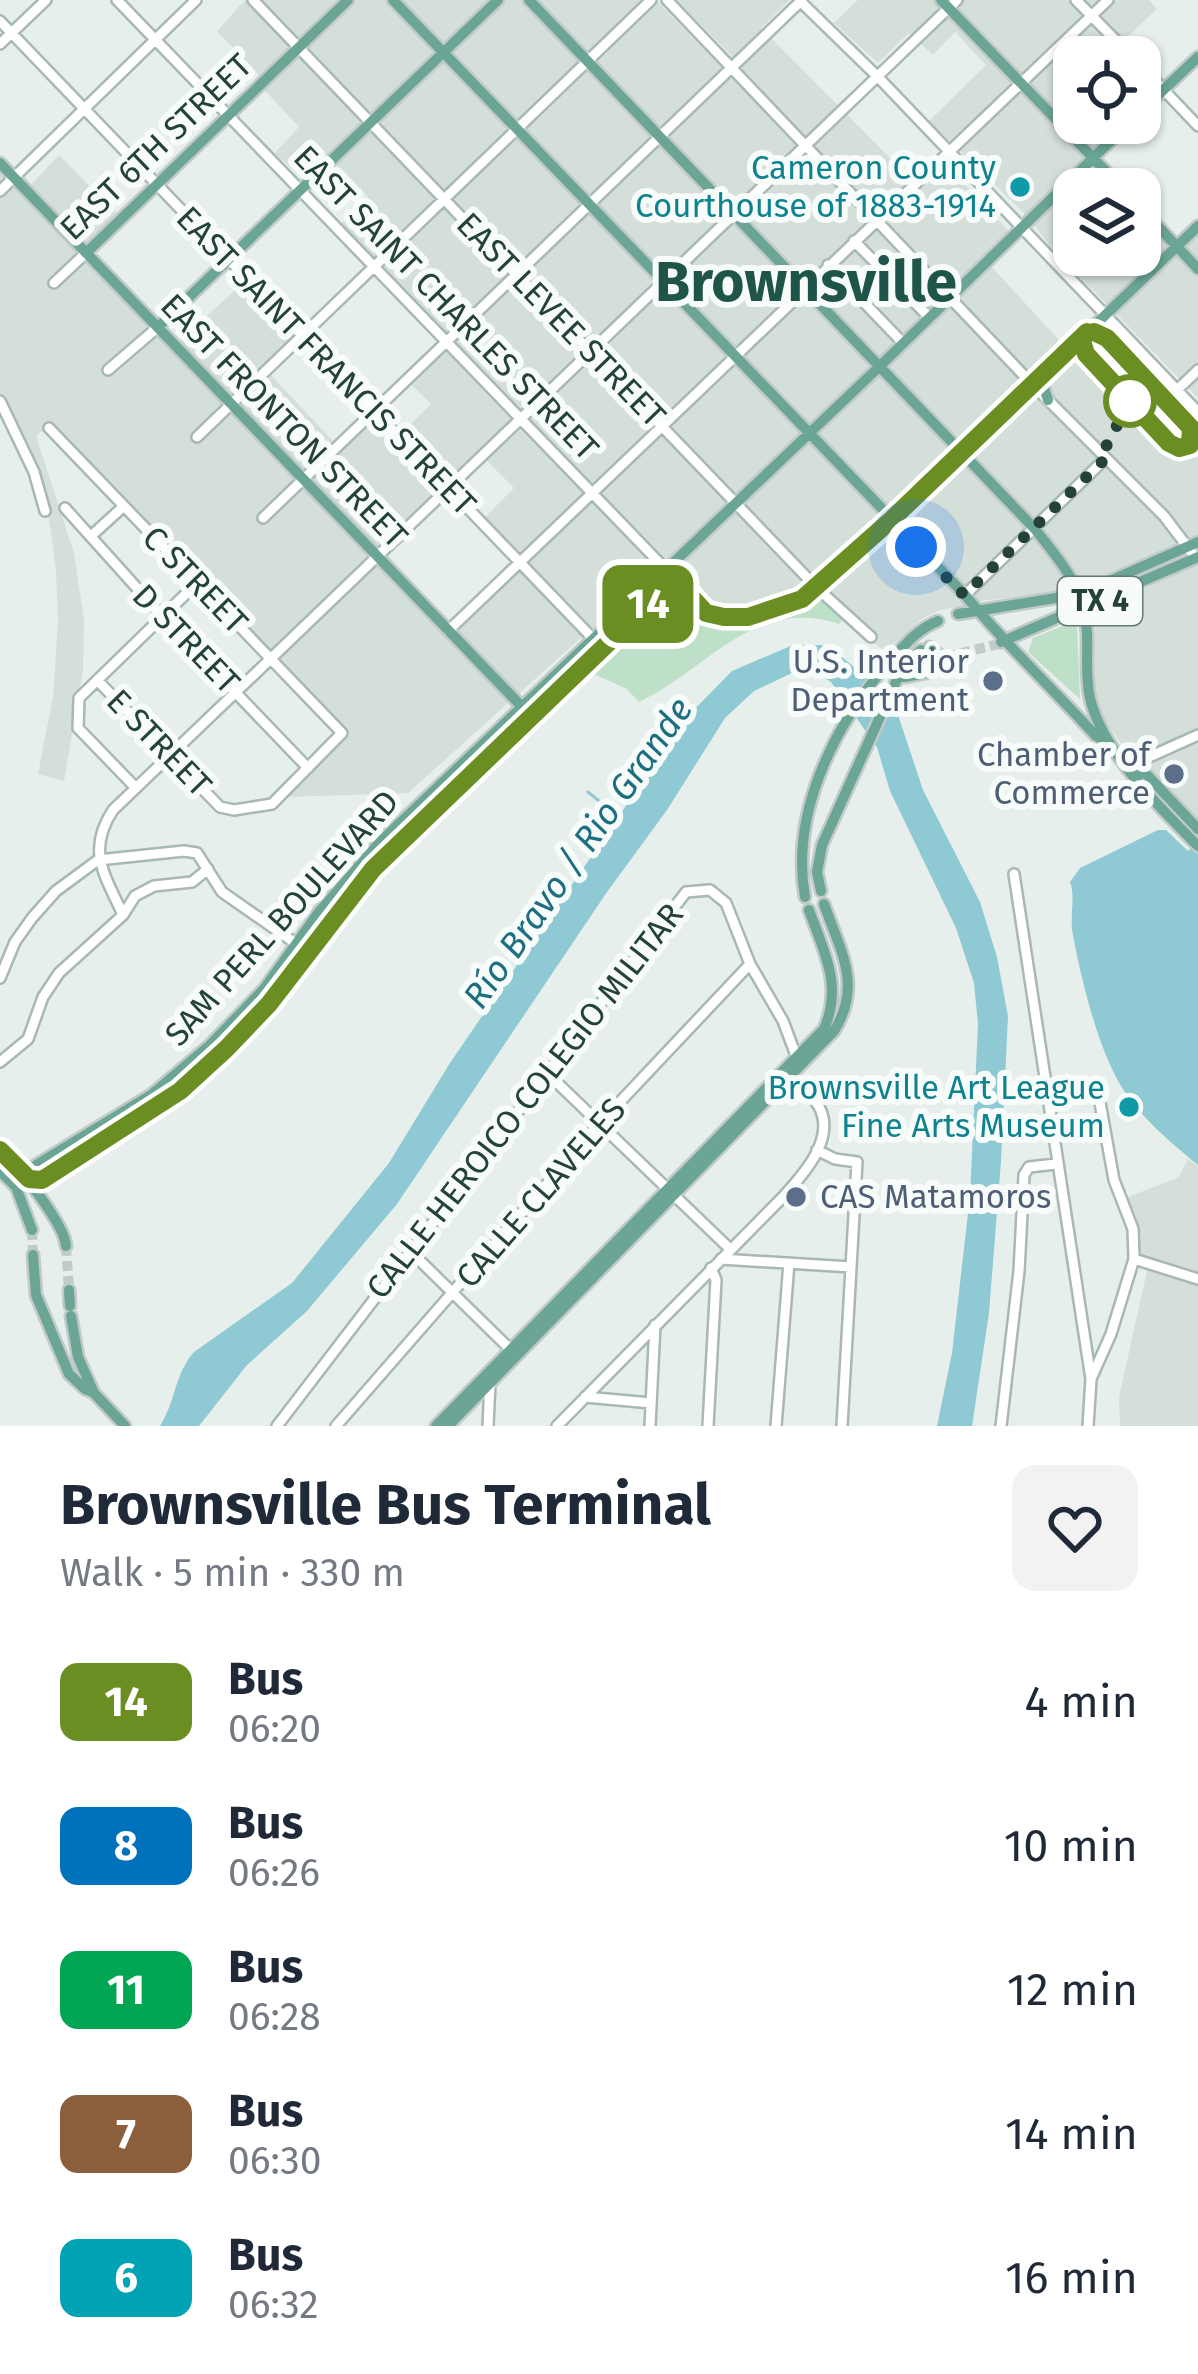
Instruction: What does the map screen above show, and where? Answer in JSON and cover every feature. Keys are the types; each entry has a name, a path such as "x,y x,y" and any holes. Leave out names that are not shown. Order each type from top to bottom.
{"main road":[{"name":"EAST 6TH STREET","path":"86,253 348,0"},
{"path":"393,0 964,595 1001,642 1096,736 1109,743"},
{"path":"158,327 498,0"},
{"path":"529,0 1034,528 1075,580 1080,594 1090,698 1109,743 1137,781 1196,838"},
{"path":"949,3 1103,168"},
{"path":"1161,92 1198,57"},
{"name":"SAM PERL BOULEVARD","path":"214,1050 269,1004 373,869 592,638 1107,144"},
{"name":"EAST FRONTON STREET","path":"0,163 525,711"},
{"path":"817,588 1198,226"},
{"path":"1161,229 1198,269"},
{"path":"1036,380 1048,400"},
{"name":"TX 4","path":"977,611 1080,594 1192,544"},
{"name":"TX 4","path":"1001,642 1197,558"},
{"name":"SAM PERL BOULEVARD","path":"16,1187 29,1179 42,1180 180,1091 374,849 676,580"},
{"name":"EAST SAINT CHARLES STREET","path":"676,580 706,613 748,617 802,599 817,588"},
{"path":"958,614 977,611"},
{"path":"806,897 802,866 809,814 837,735 893,658 921,630 938,621"},
{"path":"746,1116 791,1078 834,1031 848,998 848,964 822,898 818,860 902,677 930,660"},
{"path":"1070,707 1082,708 1090,698"},
{"path":"436,1426 746,1116 824,1029 834,990 829,960 809,910"},
{"path":"0,1150 29,1179 45,1210 60,1223 65,1246"},
{"path":"0,1171 16,1187 32,1230"},
{"path":"33,1255 36,1295 62,1360 69,1374 94,1393"},
{"path":"69,1290 78,1357 94,1393 125,1426"},
{"path":"448,1426 513,1353"}],"street":[{"path":"0,44 46,0"},
{"name":"EAST SAINT CHARLES STREET","path":"117,0 676,580"},
{"path":"0,190 196,0"},
{"name":"EAST LEVEE STREET","path":"253,0 817,588 871,637"},
{"path":"197,437 651,0"},
{"path":"668,0 1036,380"},
{"path":"1076,0 1112,36"},
{"path":"448,631 1108,0"},
{"path":"263,518 802,1 1198,412"},
{"path":"123,915 98,860 101,828 136,788 949,3"},
{"name":"EAST SAINT FRANCIS STREET","path":"0,21 602,648"},
{"path":"1161,86 1198,126"},
{"path":"854,242 930,318"},
{"name":"EAST 6TH STREET","path":"54,283 86,253"},
{"path":"828,266 903,343"},
{"path":"109,370 158,327"},
{"path":"1177,390 1198,370"},
{"path":"1048,400 1192,544 1197,558"},
{"path":"0,401 34,472 45,512"},
{"name":"C STREET","path":"49,428 342,733 308,768"},
{"path":"964,595 1106,458"},
{"path":"91,536 124,506"},
{"name":"D STREET","path":"65,508 308,768"},
{"path":"136,788 78,728 79,698 196,583"},
{"name":"E STREET","path":"97,680 220,807 233,810 272,804 308,768"},
{"path":"1129,766 1198,735"},
{"path":"0,978 22,930 56,891 98,860 184,851 197,854 222,892 308,952"},
{"path":"0,1063 28,1039 43,997 59,973 123,915 135,896 154,886 192,882 208,868"},
{"path":"1014,874 1091,1379 1088,1426"},
{"name":"CALLE HEROICO COLEGIO MILITAR","path":"280,1425 686,892 696,888 720,895 797,1058"},
{"name":"CALLE CLAVELES","path":"336,1426 601,1122 750,964"},
{"path":"548,1074 730,1249"},
{"path":"557,1426 797,1181 818,1150 820,1110 791,1078"},
{"path":"1091,1379 1111,1334 1134,1259 1133,1229 1114,1180 1096,1086"},
{"path":"818,1150 835,1159 857,1162 842,1426"},
{"path":"1001,1426 1019,1271 1024,1174 1029,1167 1056,1164"},
{"path":"409,1250 513,1353"},
{"path":"721,1259 851,1267"},
{"path":"1134,1259 1198,1279"},
{"path":"776,1426 789,1263"},
{"path":"708,1426 716,1280 711,1268"},
{"path":"650,1426 656,1325"},
{"path":"488,1426 490,1383"},
{"path":"585,1397 651,1403"}],"shaded area":[{"path":"245,0 656,0 721,67 731,55 676,0 790,0 761,28 921,189 947,165 1015,238 989,264 1070,352 1104,322 1198,424 1198,535 1064,592 979,601 938,611 923,618 885,652 819,595 765,617 728,621 709,616 673,594 602,648 484,518 514,488 477,451 369,558 448,638 519,570 583,636 408,793 287,797 350,735 50,424 36,436 74,553 84,620 83,671 64,781 38,774 53,697 56,570 48,512 0,394 0,157 29,187 59,155 117,214 85,243 179,341 241,285 298,339 266,370 334,442 376,402 405,430 431,404 409,382 453,344 341,224 368,197 328,156 305,181 275,153 299,127 217,31"},
{"path":"858,0 1149,0 1157,9 1128,36 1053,36 1053,144 1103,144 1096,151 1112,168 1053,168 1053,249 1023,212 929,121 986,65 955,32 933,55 909,33 878,63 834,23"},
{"path":"1198,218 1198,398 1079,276 1161,276 1161,220 1177,237"},
{"path":"1198,564 1198,821 1102,718 1095,690 1093,613"},
{"path":"1188,1159 1198,1167 1198,1274 1140,1254 1139,1227 1128,1197 1179,1177"},
{"path":"1151,1268 1198,1283 1198,1426 1120,1426 1119,1397"}],"green space":[{"path":"815,600 842,620 839,624 809,618 756,628 639,702 627,689 587,671 666,601 732,626 756,623"},
{"path":"1072,622 1077,626 1080,699 1028,652 1033,638"}],"water":[{"path":"793,645 821,645 836,652 879,688 898,715 923,790 980,902 997,957 1008,1016 1001,1161 989,1313 972,1426 937,1426 952,1353 970,1196 978,1024 974,983 956,928 890,791 877,747 831,682 814,671 796,671 754,691 725,718 397,1204 307,1311 247,1365 199,1426 160,1426 194,1352 292,1283 389,1163 450,1063 686,718 732,671"},
{"path":"1166,830 1188,851 1198,841 1198,1165 1146,1119 1113,1070 1091,1013 1072,928 1070,882 1080,868"}],"waterway":[{"name":"Río Bravo / Rio Grande","path":"588,792 619,817"}],"tunnel":[{"path":"946,657 998,644"},
{"path":"32,1230 33,1255"},
{"path":"66,1246 69,1290"}],"bus line":[{"name":"14","path":"0,1150 29,1179 42,1180 180,1091 269,1004 373,869 676,580 706,613 724,617 748,617 802,599 1087,332 1082,341 1086,354 1169,443 1179,448 1190,445 1191,428 1107,338 1094,332"}],"place":[{"name":"Cameron County Courthouse of 1883-1914","path":"1020,187"},
{"name":"U.S. Interior Department","path":"993,681"},
{"name":"Chamber of Commerce","path":"1174,774"},
{"name":"Brownsville Art League Fine Arts Museum","path":"1129,1107"},
{"name":"CAS Matamoros","path":"796,1197"}],"district":[{"name":"Brownsville","path":"806,282"}],"route":[{"path":"916,547 964,595 1106,458 1102,454 1130,401"}]}
